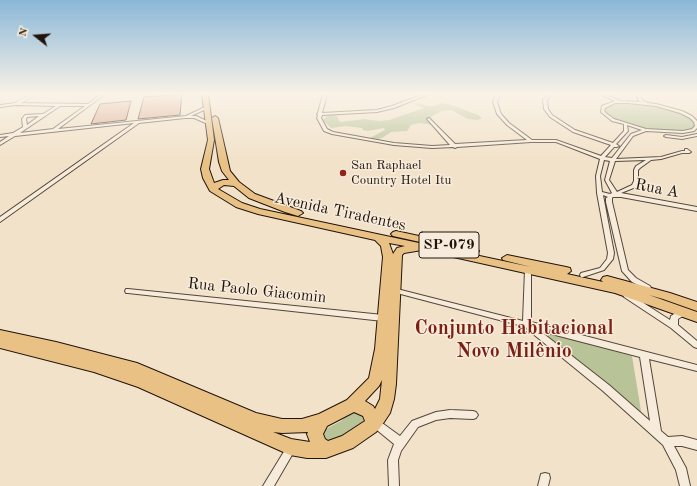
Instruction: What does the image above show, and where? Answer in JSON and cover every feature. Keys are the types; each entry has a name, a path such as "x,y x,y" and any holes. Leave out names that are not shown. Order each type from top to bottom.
{"main road":[{"path":"208,117 211,140 206,173 213,188 217,184 223,182 236,184"},
{"name":"Avenida Tiradentes","path":"214,117 226,171 236,184 252,196 288,210 623,284 666,296 697,307"},
{"name":"Avenida Tiradentes","path":"213,188 232,201 258,211 382,241 422,247 617,290 684,311 697,317"},
{"path":"382,241 391,248 401,250 422,247"},
{"path":"0,343 94,366 142,382 270,440 307,450 326,450 347,442 375,423 382,413 387,399 390,289 388,257 382,241"},
{"path":"0,335 56,347 137,369 255,420 282,426 302,426 322,421 352,405 374,382 378,374 382,349 384,318 397,255 401,250"},
{"path":"352,405 368,411 375,423"},
{"path":"322,421 315,434 319,444 326,450"}],"street":[{"path":"25,127 24,119 26,117"},
{"path":"0,144 41,117"},
{"path":"54,130 73,117"},
{"path":"0,136 185,117 195,118 209,123"},
{"path":"319,117 325,130 332,133 406,146 432,147 530,141 556,141 602,158 613,160 650,159 687,151"},
{"path":"501,117 508,124 530,141"},
{"path":"552,117 574,131 622,148"},
{"path":"609,117 625,125 646,130 684,132 693,130 697,125 690,117"},
{"path":"430,119 455,146"},
{"path":"0,220 138,122"},
{"path":"583,275 602,269 609,262 611,256 598,176 602,158 626,131 625,125"},
{"path":"646,130 632,135 613,160 607,180 615,193 611,196 609,202 625,271 634,280 642,285 666,296"},
{"path":"652,131 662,135 682,138 697,135"},
{"path":"611,196 634,186 636,181 635,173 638,167 650,159"},
{"path":"599,185 610,185 622,188 634,184"},
{"path":"610,185 637,199"},
{"name":"Rua A","path":"600,193 611,196 621,195 697,210"},
{"path":"611,256 621,258"},
{"path":"527,324 528,270"},
{"path":"390,289 697,368"},
{"path":"617,290 674,326 697,344"},
{"name":"Rua Paolo Giacomin","path":"128,291 384,318"},
{"path":"674,326 674,318 684,311"},
{"path":"527,324 666,442 681,468 685,486"},
{"path":"644,355 656,432"},
{"path":"394,486 393,460 400,442 416,424 436,416 473,415"},
{"path":"375,423 400,442"},
{"path":"666,442 682,441 697,445"},
{"path":"268,486 292,447"}],"green space":[{"path":"326,117 337,117 340,122 364,119 379,121 399,117 432,117 431,118 435,122 433,125 419,123 411,125 407,131 391,132 382,138 373,140 368,139 385,130 384,128 368,131 363,130 362,128 346,126 331,128 323,120"},
{"path":"464,117 482,118 478,120 468,119"},
{"path":"610,117 688,117 695,121 695,126 691,129 682,131 655,131 639,128"},
{"path":"549,333 632,356 642,417 545,334"},
{"path":"359,409 367,420 346,436 325,442 321,433 322,431 341,421 353,410"}],"building":[{"path":"94,117 127,117 126,120 91,124"},
{"path":"139,117 162,117 138,119"}],"place":[{"name":"San Raphael Country Hotel Itu","path":"343,173"}],"district":[{"name":"Conjunto Habitacional Novo Milênio","path":"514,340"}]}
